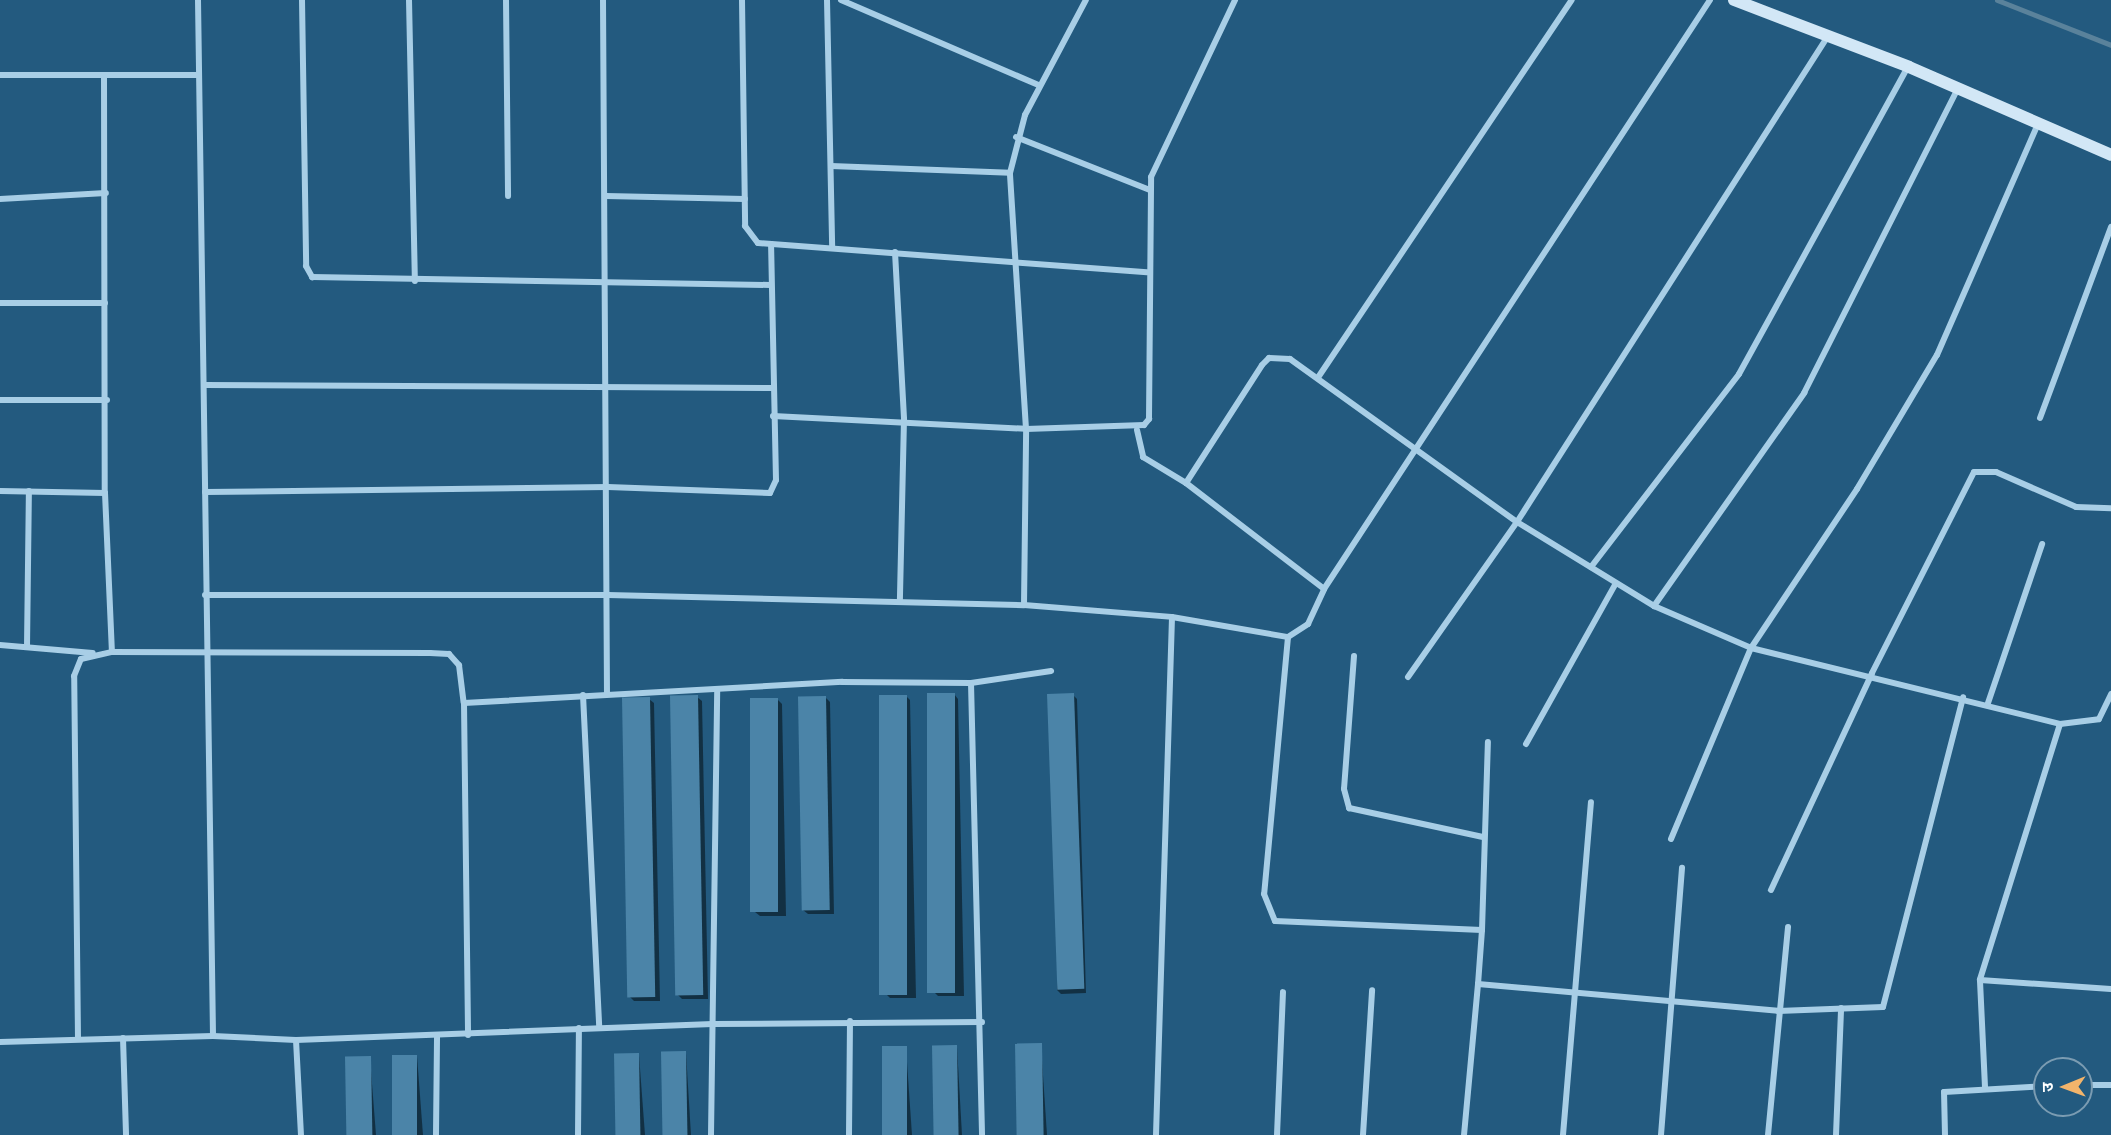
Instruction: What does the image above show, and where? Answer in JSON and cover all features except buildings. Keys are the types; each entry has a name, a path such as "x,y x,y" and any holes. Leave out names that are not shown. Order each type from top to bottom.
{"street":[{"path":"198,0 205,385 205,651 213,1036"},
{"path":"302,0 306,266 312,277 324,281 605,281 770,285"},
{"path":"409,0 415,281"},
{"path":"506,0 508,196"},
{"path":"603,0 608,391 607,692"},
{"path":"742,0 745,199 749,236 771,244 1147,272"},
{"path":"827,0 832,248"},
{"path":"841,0 1038,85"},
{"path":"1024,605 1026,429 1013,263 1010,173 1016,137 1038,85 1086,0"},
{"path":"773,416 904,418 1026,429 1137,430 1149,419 1147,272 1150,190 1160,150 1235,0"},
{"path":"1319,376 1572,0"},
{"path":"205,595 608,595 1024,605 1172,617 1288,637 1308,624 1324,589 1710,0"},
{"path":"1734,0 1826,39 1909,67 2111,154"},
{"path":"1408,677 1517,522 1826,39"},
{"path":"1591,567 1739,374 1909,67"},
{"path":"0,75 198,75"},
{"path":"104,76 107,400 105,493 112,652"},
{"path":"1654,606 1810,384 1958,88"},
{"path":"1671,839 1751,648 1857,489 1937,355 2038,124"},
{"path":"1016,137 1150,190"},
{"path":"831,166 1010,173"},
{"path":"0,199 106,193"},
{"path":"606,196 745,199"},
{"path":"2040,418 2111,227"},
{"path":"205,492 608,487 770,493 776,480 770,285 771,244"},
{"path":"894,252 904,418 900,601"},
{"path":"0,303 105,303"},
{"path":"1186,483 1269,358 1290,359 1319,376 1517,522 1616,585 1654,606 1751,648 1872,673 2060,724 2099,719 2111,694"},
{"path":"205,385 608,391 773,388"},
{"path":"0,400 107,400"},
{"path":"1137,430 1143,457 1186,483 1324,589"},
{"path":"1771,890 1872,673 1974,472 1996,472 2076,507 2111,508"},
{"path":"0,491 105,493"},
{"path":"27,647 29,491"},
{"path":"1988,703 2042,544"},
{"path":"1526,744 1616,585"},
{"path":"1156,1135 1172,617"},
{"path":"1288,637 1264,894 1268,912 1275,921 1291,925 1482,930"},
{"path":"0,645 93,653 205,651 448,654 459,665 464,702 468,1035"},
{"path":"78,1039 74,676 81,659 93,653"},
{"path":"1354,656 1344,789 1349,808 1483,837"},
{"path":"464,702 607,692 970,683 1051,671"},
{"path":"970,683 982,1022 982,1135"},
{"path":"711,1135 717,690"},
{"path":"583,695 599,1028"},
{"path":"1478,984 1578,990 1778,1011 1876,1009 1886,1000 1963,696"},
{"path":"1985,1087 1980,980 2060,724"},
{"path":"1464,1135 1482,930 1483,837 1488,742"},
{"path":"1563,1135 1578,990 1591,802"},
{"path":"1661,1135 1668,1000 1682,868"},
{"path":"1768,1135 1778,1011 1788,927"},
{"path":"1980,980 2111,989"},
{"path":"1363,1135 1372,990"},
{"path":"1277,1135 1283,992"},
{"path":"1836,1135 1841,1008"},
{"path":"849,1135 850,1022"},
{"path":"0,1042 213,1036 296,1040 713,1024 982,1022"},
{"path":"578,1135 579,1028"},
{"path":"436,1135 437,1036"},
{"path":"123,1038 126,1135"},
{"path":"296,1040 301,1135"},
{"path":"2093,1085 2111,1085"},
{"path":"1945,1135 1944,1092 1985,1087 2033,1086"}],"waterway":[{"path":"1997,0 2111,45"}]}
